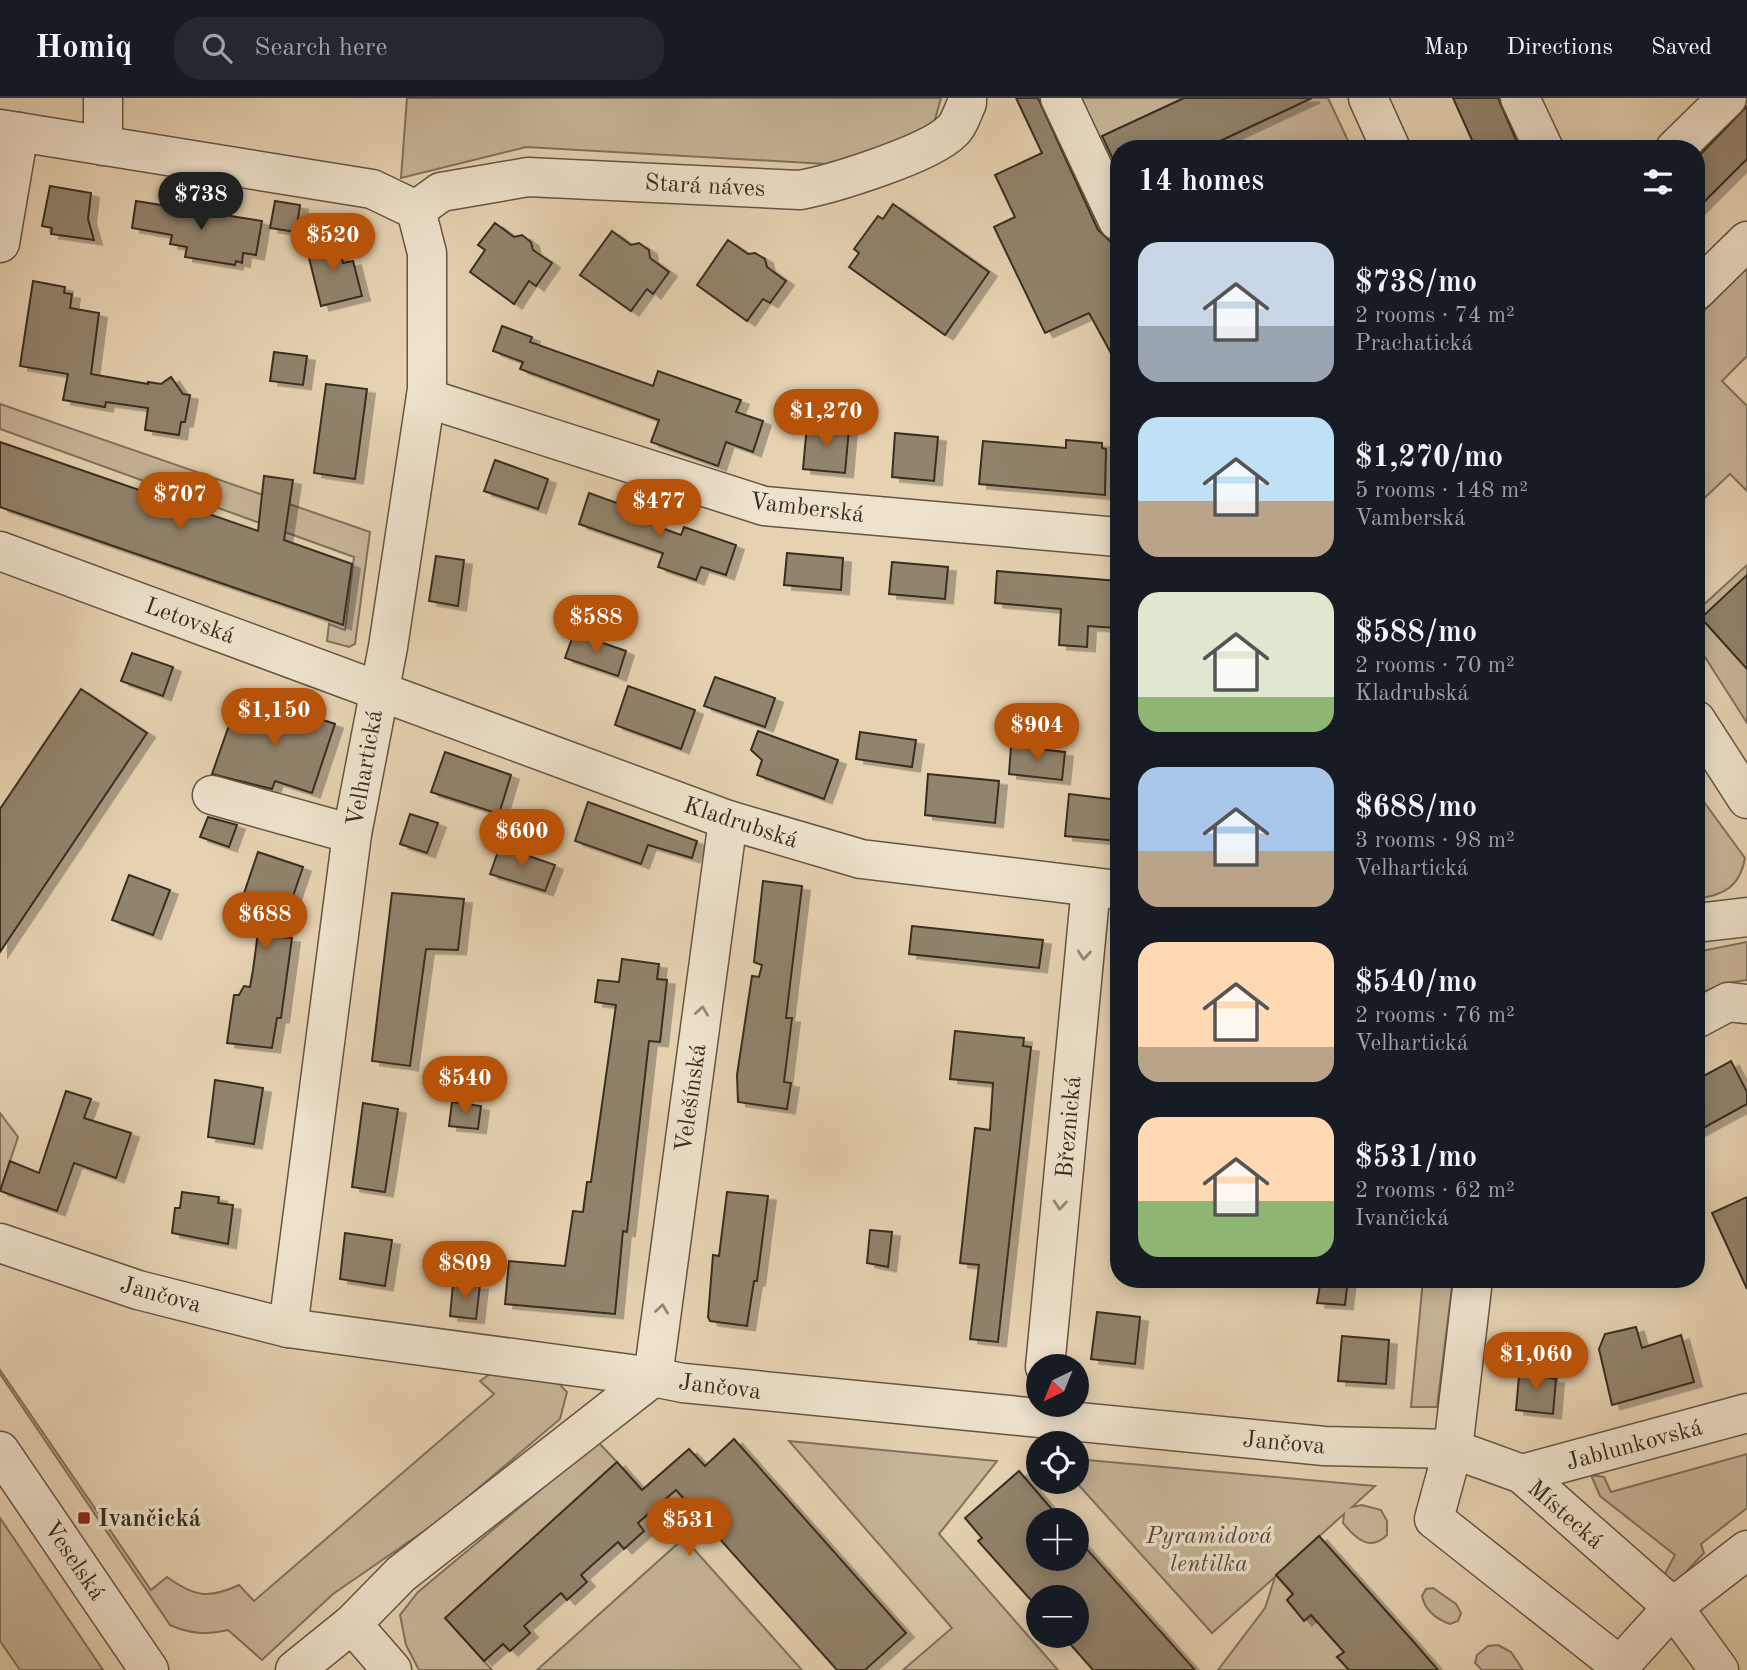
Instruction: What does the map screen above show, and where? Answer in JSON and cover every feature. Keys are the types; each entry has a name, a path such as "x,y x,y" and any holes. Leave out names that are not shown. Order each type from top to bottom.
{"street":[{"path":"103,98 103,146"},
{"name":"Stará náves","path":"416,210 441,192 528,177 800,190 835,184 928,146 952,131 967,98"},
{"path":"1060,98 1110,204"},
{"path":"1368,98 1387,140"},
{"path":"1520,98 1540,140"},
{"path":"1684,140 1727,98"},
{"path":"0,243 10,130 372,189 416,210"},
{"name":"Velhartická","path":"288,1328 352,834 379,691 426,398 427,253 416,210"},
{"path":"1705,282 1747,241"},
{"name":"Vamberská","path":"426,398 764,506 1110,536"},
{"name":"Letovská","path":"0,551 379,691"},
{"name":"Kladrubská","path":"379,691 728,820 861,859 1105,888"},
{"path":"1705,734 1747,799"},
{"path":"212,795 352,834"},
{"name":"Velešínská","path":"653,1377 728,820"},
{"name":"Březnická","path":"1047,1354 1105,888"},
{"path":"1705,922 1747,917"},
{"path":"1705,1014 1728,1002 1747,1004"},
{"name":"Jančova","path":"0,1243 138,1290 288,1328 653,1377 682,1384 1026,1410"},
{"path":"1471,1288 1453,1449 1434,1519 1618,1668 1673,1607 1747,1550"},
{"path":"295,1670 352,1624 401,1574 653,1377"},
{"name":"Jablunkovská","path":"1522,1474 1747,1413"},
{"name":"Jančova","path":"1089,1417 1325,1446 1453,1449"},
{"name":"Místecká","path":"1453,1449 1522,1474 1673,1607 1719,1670"},
{"name":"Veselská","path":"0,1451 149,1670"},
{"path":"352,1624 392,1670"}],"green space":[{"path":"407,98 941,98 934,123 844,165 526,147 401,178"},
{"path":"1043,98 1184,98 1097,139 1110,169 1110,241"},
{"path":"1289,98 1328,98 1348,140 1222,140 1293,107"},
{"path":"1747,266 1747,356 1722,381 1747,406 1747,491 1730,474 1705,498 1705,310"},
{"path":"0,404 370,532 355,644 349,647 327,641 329,624 345,630 354,557 0,429"},
{"path":"1747,565 1747,723 1705,657 1705,603"},
{"path":"1705,803 1745,858 1735,883 1715,895 1705,897"},
{"path":"1747,942 1747,980 1726,983 1705,991 1705,950"},
{"path":"0,1113 18,1137 0,1191"},
{"path":"1422,1288 1452,1288 1437,1407 1411,1407"},
{"path":"0,1370 151,1590 167,1577 186,1589 202,1594 239,1585 254,1601 494,1394 480,1381 494,1371 547,1371 567,1392 560,1419 443,1518 333,1594 262,1660 228,1630 199,1633 170,1625 0,1374"},
{"path":"789,1441 997,1461 939,1534 1026,1633 1026,1648 1039,1648 1058,1670 903,1670 952,1628"},
{"path":"598,1442 617,1462 446,1618 492,1670 419,1670 406,1645 400,1615 418,1592"},
{"path":"1747,1454 1747,1508 1701,1544 1704,1553 1686,1572 1694,1580 1680,1585 1661,1581 1675,1555 1600,1496 1591,1475 1604,1477 1611,1492"},
{"name":"Pyramidová lentilka","path":"1089,1460 1375,1486 1352,1507 1362,1505 1381,1510 1387,1521 1387,1535 1375,1543 1364,1541 1343,1523 1344,1514 1276,1575 1293,1594 1287,1600 1304,1620 1311,1615 1344,1652 1337,1657 1349,1670 1218,1670 1265,1608 1275,1577 1212,1633 1087,1494 1089,1494"},
{"path":"0,1518 103,1670 20,1670 0,1641"},
{"path":"684,1538 802,1670 537,1670"},
{"path":"1433,1588 1456,1604 1461,1613 1458,1621 1450,1624 1428,1610 1422,1596 1426,1589"},
{"path":"1498,1645 1511,1652 1523,1670 1482,1670 1475,1663 1477,1655 1488,1646"}],"building":[{"path":"1016,98 1038,98 1098,230 1110,241 1110,351 1089,313 1045,333 994,227 1015,217 995,175 1042,153"},
{"path":"1184,98 1312,98 1222,140 1110,140 1110,153 1102,136"},
{"path":"1453,98 1498,98 1516,140 1472,140"},
{"path":"1747,106 1747,159 1705,201 1705,150"},
{"path":"50,186 91,193 88,219 94,240 51,234 52,228 42,226"},
{"path":"136,201 262,221 256,255 243,253 242,263 236,261 235,265 185,257 187,247 170,244 172,235 132,228"},
{"path":"275,201 300,205 296,232 270,228"},
{"path":"893,204 989,272 945,335 849,267 859,253 854,249 878,216 883,219"},
{"path":"495,223 514,237 522,235 531,242 533,250 552,263 536,286 529,281 514,304 470,272 485,250 478,245"},
{"path":"612,231 631,245 639,243 649,250 650,258 669,272 653,294 647,289 631,311 580,275"},
{"path":"336,238 343,263 353,261 362,296 321,306 306,246"},
{"path":"728,240 748,254 755,253 765,259 767,267 786,281 770,303 763,299 747,321 697,285"},
{"path":"33,281 65,287 64,293 72,294 70,308 99,313 91,374 148,384 161,384 171,377 183,394 190,395 185,422 181,422 179,435 145,430 148,408 106,402 105,407 63,400 68,374 20,366"},
{"path":"502,326 532,337 530,342 653,386 658,371 741,400 736,412 763,421 753,452 726,442 718,466 651,442 659,420 520,369 523,362 493,351"},
{"path":"274,352 307,356 303,385 270,381"},
{"path":"326,384 367,389 355,479 314,473"},
{"path":"807,425 849,429 845,473 803,469"},
{"path":"895,433 938,437 934,481 892,477"},
{"path":"1066,440 1102,443 1102,448 1106,449 1105,495 979,484 983,441 1066,448"},
{"path":"0,442 258,531 264,476 293,480 284,540 352,564 343,625 0,507"},
{"path":"495,460 548,479 538,509 484,491"},
{"path":"589,493 642,512 640,520 681,535 684,527 736,545 726,575 701,567 696,580 658,567 663,553 579,524"},
{"path":"787,553 843,558 841,590 784,585"},
{"path":"436,556 464,560 458,606 429,601"},
{"path":"892,562 948,567 945,599 889,594"},
{"path":"997,571 1110,580 1110,628 1088,626 1087,647 1059,645 1061,609 995,603"},
{"path":"1747,575 1747,669 1705,622 1705,614"},
{"path":"574,633 626,651 618,676 565,658"},
{"path":"132,653 173,667 163,696 121,681"},
{"path":"715,677 775,698 765,727 704,706"},
{"path":"628,686 695,710 681,749 615,725"},
{"path":"81,689 147,733 0,952 0,809"},
{"path":"261,699 335,724 312,793 275,781 272,789 212,774 234,711 254,718"},
{"path":"758,731 838,760 824,799 757,775 762,760 751,750"},
{"path":"860,732 916,740 912,767 856,759"},
{"path":"1011,746 1065,752 1062,780 1009,774"},
{"path":"445,752 511,775 499,814 431,792"},
{"path":"928,774 999,781 995,823 925,815"},
{"path":"1069,794 1110,799 1110,840 1065,836"},
{"path":"588,802 697,841 692,858 648,845 641,864 575,841"},
{"path":"410,814 438,823 427,853 400,844"},
{"path":"208,817 237,825 229,847 200,837"},
{"path":"500,846 555,865 545,891 490,874"},
{"path":"258,852 303,867 279,937 292,938 281,1018 277,1018 272,1048 227,1043 234,995 239,995 244,986 250,987 253,970 259,925 236,917"},
{"path":"129,875 170,890 153,935 112,920"},
{"path":"763,881 802,886 786,1018 792,1018 784,1082 791,1083 787,1109 738,1102 737,1075 752,976 759,977 762,965 754,962"},
{"path":"392,893 464,899 458,950 426,949 410,1066 372,1061"},
{"path":"912,926 1043,940 1039,968 909,954"},
{"path":"622,959 659,964 657,979 667,980 660,1042 649,1041 627,1232 623,1231 615,1314 505,1304 509,1261 565,1266 573,1211 583,1212 587,1182 591,1182 616,1005 595,1002 598,980 619,982"},
{"path":"955,1031 1024,1038 1023,1046 1031,1047 998,1342 970,1339 979,1265 960,1263 975,1128 990,1130 993,1083 950,1079"},
{"path":"1731,1061 1747,1092 1747,1104 1705,1127 1705,1075"},
{"path":"215,1080 263,1088 254,1144 208,1137"},
{"path":"66,1091 91,1099 84,1118 131,1133 116,1178 74,1163 57,1211 0,1191 10,1161 39,1173"},
{"path":"452,1102 481,1106 478,1129 449,1126"},
{"path":"363,1103 398,1109 385,1192 352,1187"},
{"path":"182,1192 219,1197 218,1203 233,1205 228,1244 172,1233 175,1208 180,1208"},
{"path":"727,1192 768,1196 757,1281 754,1281 747,1326 710,1321 708,1317 713,1255 719,1256"},
{"path":"1747,1197 1747,1289 1712,1213"},
{"path":"870,1230 892,1232 888,1267 867,1263"},
{"path":"345,1233 392,1240 385,1286 340,1279"},
{"path":"453,1284 480,1285 476,1319 450,1316"},
{"path":"1320,1288 1347,1288 1345,1305 1317,1303"},
{"path":"1097,1312 1140,1317 1135,1364 1091,1359"},
{"path":"1636,1327 1642,1348 1681,1335 1694,1382 1612,1405 1599,1349 1605,1334"},
{"path":"1342,1336 1389,1340 1386,1384 1338,1381"},
{"path":"1524,1369 1550,1371 1549,1378 1556,1379 1553,1414 1516,1410 1519,1376 1524,1376"},
{"path":"734,1439 906,1633 865,1670 837,1670 676,1490 638,1523 644,1531 624,1549 618,1542 581,1575 587,1582 567,1600 561,1593 524,1626 530,1633 510,1651 503,1644 484,1661 445,1618 617,1462 642,1490 689,1449 705,1466"},
{"path":"1019,1471 1026,1479 1026,1494 1039,1494 1051,1508 1026,1508 1026,1571 1089,1571 1089,1552 1195,1670 1093,1670 1074,1648 1089,1648 1089,1585 1026,1585 1026,1595 978,1541 982,1538 965,1518"},
{"path":"1319,1536 1438,1670 1349,1670 1337,1657 1344,1652 1311,1615 1304,1621 1287,1600 1293,1594 1276,1575"}],"place":[{"name":"Ivančická","path":"84,1518"}]}
